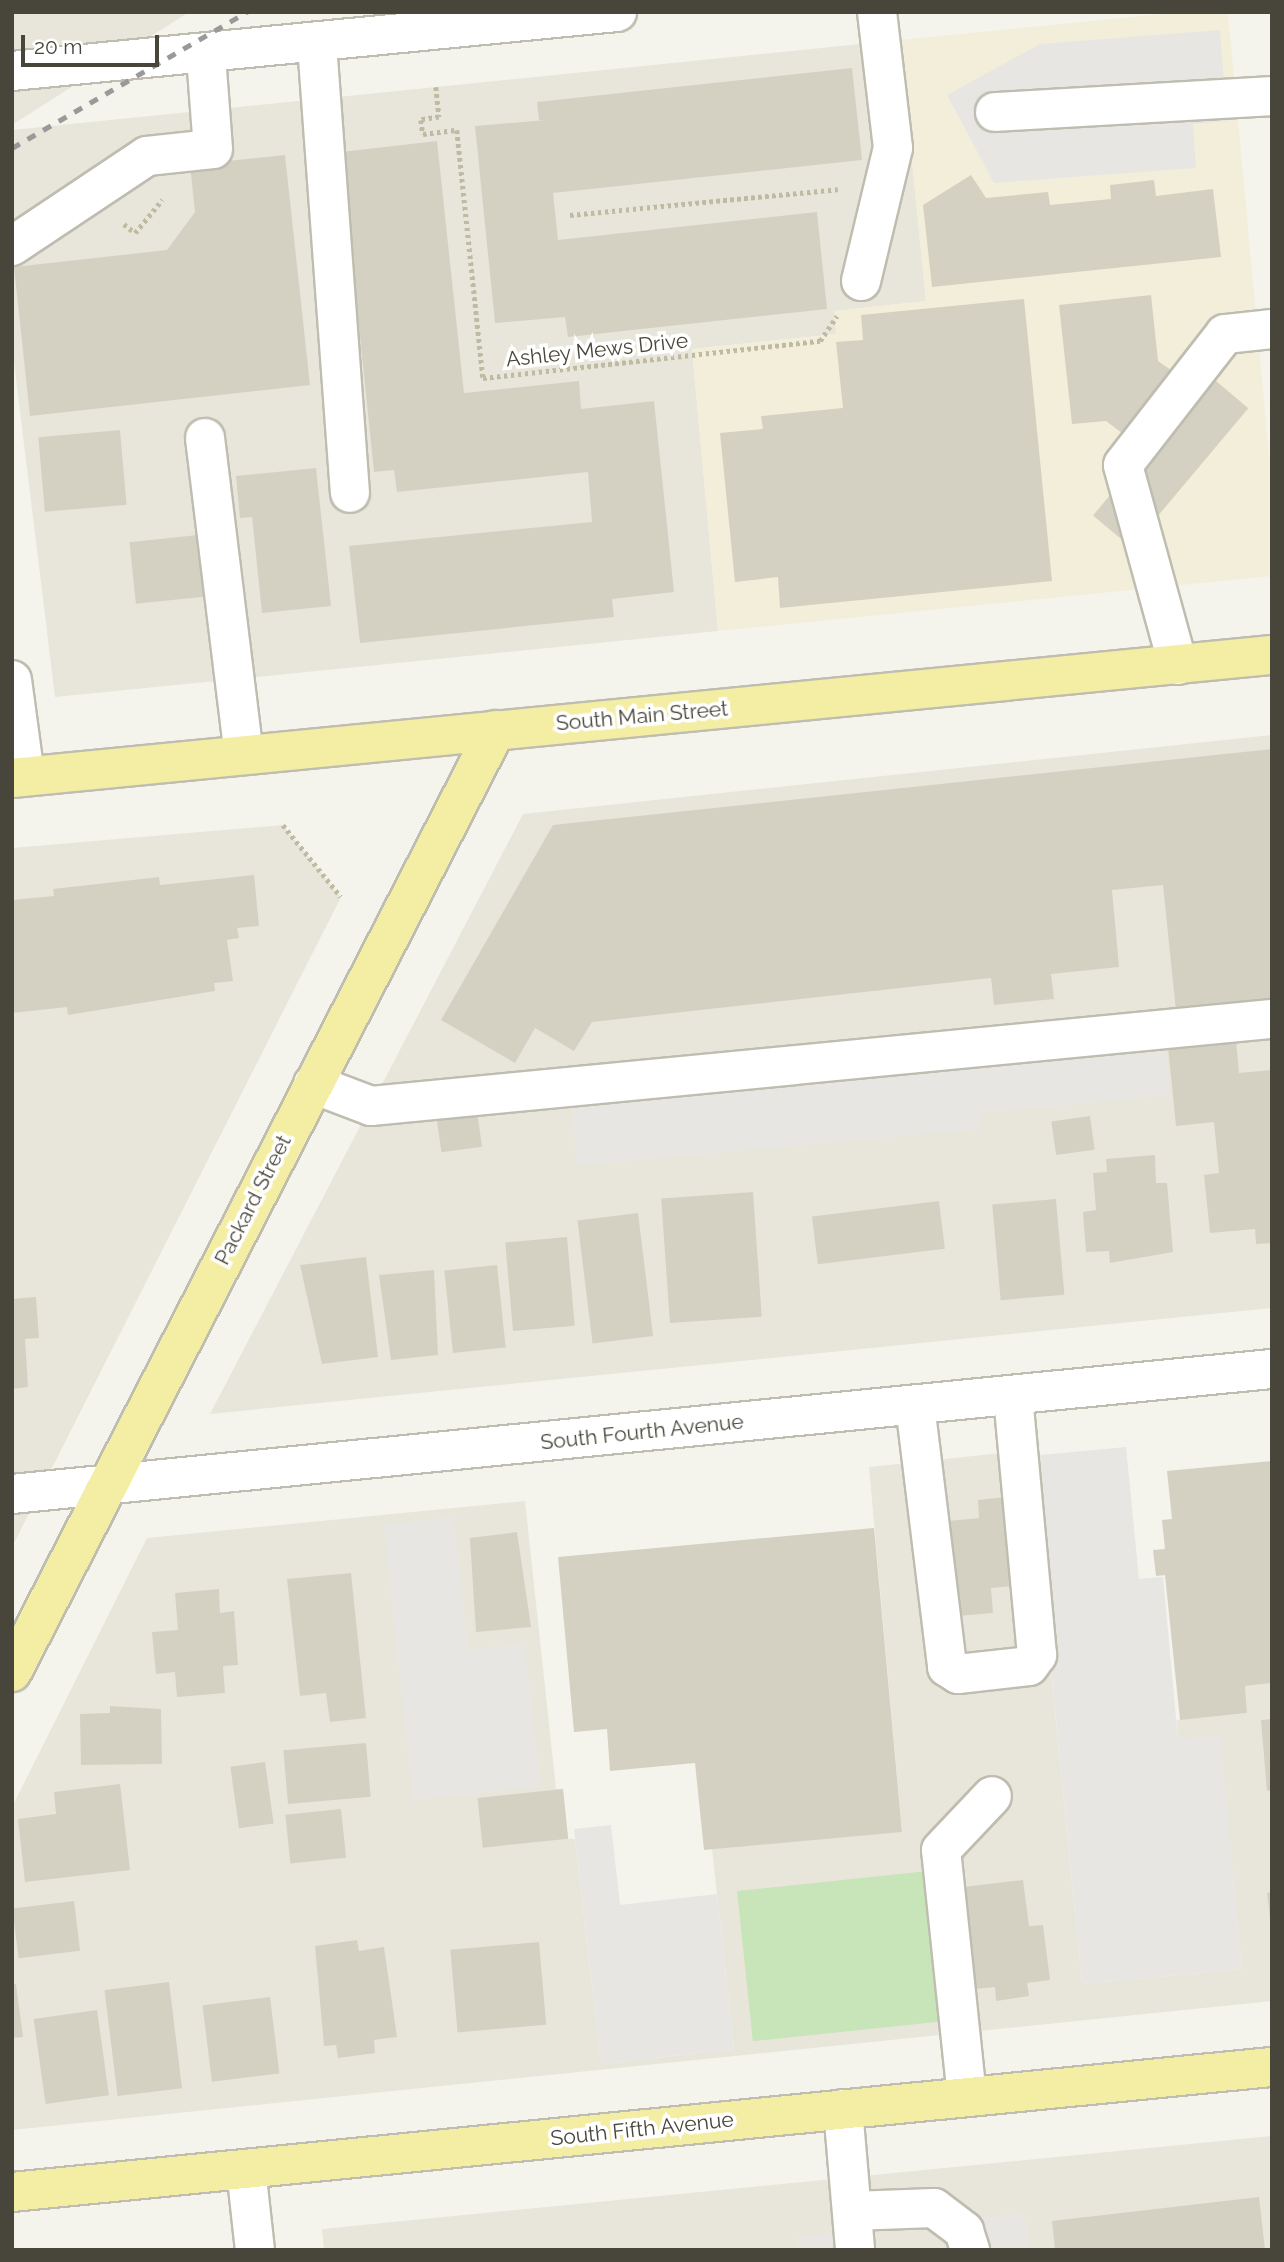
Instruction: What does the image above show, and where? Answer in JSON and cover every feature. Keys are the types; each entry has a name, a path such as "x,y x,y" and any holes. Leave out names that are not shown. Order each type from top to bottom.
{"main road":[{"name":"South Main Street","path":"19,777 1272,655"},
{"name":"Packard Street","path":"12,1672 496,730"},
{"name":"South Fifth Avenue","path":"12,2192 1272,2067"}],"street":[{"path":"12,71 206,55 617,12"},
{"path":"861,281 893,148 877,12"},
{"path":"317,44 351,493"},
{"path":"12,246 147,156 213,156 206,55"},
{"path":"995,112 1272,96"},
{"path":"1178,665 1123,465 1224,334 1272,329"},
{"path":"205,438 244,755"},
{"path":"12,680 19,777"},
{"path":"313,1084 371,1106 1272,1018"},
{"name":"South Fourth Avenue","path":"12,1494 1272,1369"},
{"path":"915,1405 947,1667 958,1674 1029,1666 1037,1655 1013,1395"},
{"path":"967,2097 941,1850 992,1796"},
{"path":"844,2109 855,2250"},
{"path":"246,2169 255,2250"},
{"path":"852,2211 934,2208 964,2231 970,2250"}],"path":[{"name":"Ashley Mews Drive","path":"436,87 439,117 421,120 422,134 457,130 483,378 820,341 861,281"},
{"path":"570,215 884,185"},
{"path":"283,825 341,897"}],"shaded area":[{"path":"12,12 189,12 12,125"},
{"path":"1181,12 1228,12 1272,487 1272,576 718,631 692,349 836,334 834,311 926,301 900,40"},
{"path":"1220,30 1227,121 1193,124 1196,168 994,183 947,95 1040,44"},
{"path":"900,40 926,301 835,311 837,334 692,349 718,631 55,697 12,346 12,130"},
{"path":"1272,735 1272,1308 210,1414 523,814"},
{"path":"283,825 341,897 12,1547 12,848"},
{"path":"1165,1047 1170,1095 979,1113 979,1129 577,1165 572,1107"},
{"path":"1126,1447 1139,1579 1163,1577 1178,1739 1220,1736 1242,1969 1082,1984 1030,1456"},
{"path":"1029,1450 1082,1984 1242,1969 1219,1736 1178,1740 1177,1720 1247,1713 1245,1686 1272,1683 1272,2001 12,2130 12,1807 147,1538 525,1501 556,1789 563,1789 568,1839 575,1839 601,2064 734,2049 712,1849 902,1831 869,1467"},
{"path":"453,1517 468,1650 524,1644 540,1786 413,1800 384,1525"},
{"path":"611,1825 620,1905 717,1894 734,2049 601,2064 574,1829"},
{"path":"1272,2136 1272,2250 324,2250 322,2229"},
{"path":"1025,2213 1028,2250 978,2250 974,2218"},
{"path":"852,2231 854,2250 799,2250 797,2237"}],"green space":[{"path":"928,1871 944,2021 753,2041 737,1891"}],"building":[{"path":"852,68 862,160 553,193 558,240 817,212 827,309 568,337 565,317 495,323 475,126 546,120 539,120 537,102"},
{"path":"437,141 464,393 579,381 581,409 654,401 674,592 612,599 614,617 360,643 349,546 592,522 588,472 397,492 394,470 374,472 341,152"},
{"path":"285,155 310,385 30,416 14,267 167,250 195,212 190,165"},
{"path":"971,175 986,198 1048,192 1050,205 1111,199 1110,185 1154,180 1156,196 1213,189 1221,257 932,287 923,205"},
{"path":"1151,295 1158,361 1178,375 1130,439 1106,421 1072,424 1059,305"},
{"path":"1024,299 1052,581 780,608 778,577 735,582 720,433 763,429 761,416 843,408 836,342 863,340 861,315"},
{"path":"1210,376 1248,408 1131,548 1093,515"},
{"path":"120,430 127,505 45,512 38,437"},
{"path":"316,468 331,606 262,613 252,517 240,518 236,476"},
{"path":"207,534 213,596 136,604 129,542"},
{"path":"1272,749 1272,1001 1176,1011 1163,885 1112,890 1119,967 1051,974 1054,999 994,1005 991,978 592,1022 574,1051 535,1028 515,1063 441,1020 553,825"},
{"path":"254,875 259,926 237,928 239,938 227,940 233,981 214,983 215,991 68,1015 67,1007 12,1013 12,900 54,896 53,889 159,877 160,885"},
{"path":"1236,1040 1239,1073 1271,1070 1272,1243 1256,1244 1255,1229 1210,1233 1204,1175 1219,1173 1214,1122 1176,1126 1168,1047"},
{"path":"477,1111 482,1147 441,1152 436,1117"},
{"path":"1090,1116 1095,1150 1056,1155 1051,1121"},
{"path":"1155,1155 1156,1183 1167,1183 1173,1252 1110,1263 1109,1251 1086,1252 1083,1212 1096,1210 1093,1173 1107,1172 1106,1159"},
{"path":"753,1192 762,1317 670,1323 661,1198"},
{"path":"1056,1199 1064,1295 1001,1300 992,1205"},
{"path":"939,1201 945,1249 818,1264 812,1217"},
{"path":"638,1213 653,1336 593,1344 577,1220"},
{"path":"567,1237 575,1326 513,1331 505,1242"},
{"path":"366,1257 378,1357 322,1364 300,1265"},
{"path":"497,1265 506,1348 453,1353 444,1271"},
{"path":"434,1270 438,1355 391,1360 379,1275"},
{"path":"36,1297 39,1338 25,1339 28,1387 12,1389 12,1299"},
{"path":"1272,1461 1272,1683 1245,1686 1247,1713 1180,1720 1165,1575 1156,1576 1153,1550 1165,1549 1162,1520 1172,1519 1167,1471"},
{"path":"1015,1496 1023,1585 991,1588 993,1613 958,1616 949,1521 979,1518 978,1500"},
{"path":"874,1528 902,1832 704,1850 695,1763 610,1771 607,1729 574,1732 558,1557"},
{"path":"517,1532 531,1627 476,1632 470,1538"},
{"path":"351,1573 366,1718 330,1722 326,1693 300,1696 287,1579"},
{"path":"219,1589 220,1613 234,1611 238,1665 223,1666 225,1693 177,1697 175,1672 156,1674 152,1632 178,1630 175,1593"},
{"path":"110,1706 161,1709 162,1764 81,1765 80,1714 110,1713"},
{"path":"1272,1719 1272,1790 1267,1791 1261,1720"},
{"path":"366,1743 371,1797 288,1804 283,1750"},
{"path":"265,1762 274,1823 239,1828 230,1767"},
{"path":"120,1784 130,1870 25,1882 18,1819 56,1814 54,1792"},
{"path":"563,1789 568,1839 483,1848 477,1798"},
{"path":"341,1809 346,1858 290,1864 285,1815"},
{"path":"1023,1880 1029,1926 1043,1925 1050,1980 1027,1983 1029,1996 996,2001 995,1987 975,1989 963,1887"},
{"path":"1272,1892 1272,1918 1270,1918 1267,1893"},
{"path":"74,1901 80,1951 19,1958 12,1909"},
{"path":"357,1940 359,1951 384,1947 397,2037 374,2040 375,2053 338,2058 336,2045 324,2046 315,1946"},
{"path":"539,1942 546,2025 458,2032 450,1950"},
{"path":"169,1982 182,2088 118,2096 104,1990"},
{"path":"16,1984 23,2037 12,2038 12,1985"},
{"path":"270,1997 279,2073 212,2082 203,2005"},
{"path":"97,2010 109,2095 46,2104 34,2019"},
{"path":"1259,2197 1265,2250 1055,2250 1052,2221"}],"railway":[{"path":"12,148 247,12"}]}
